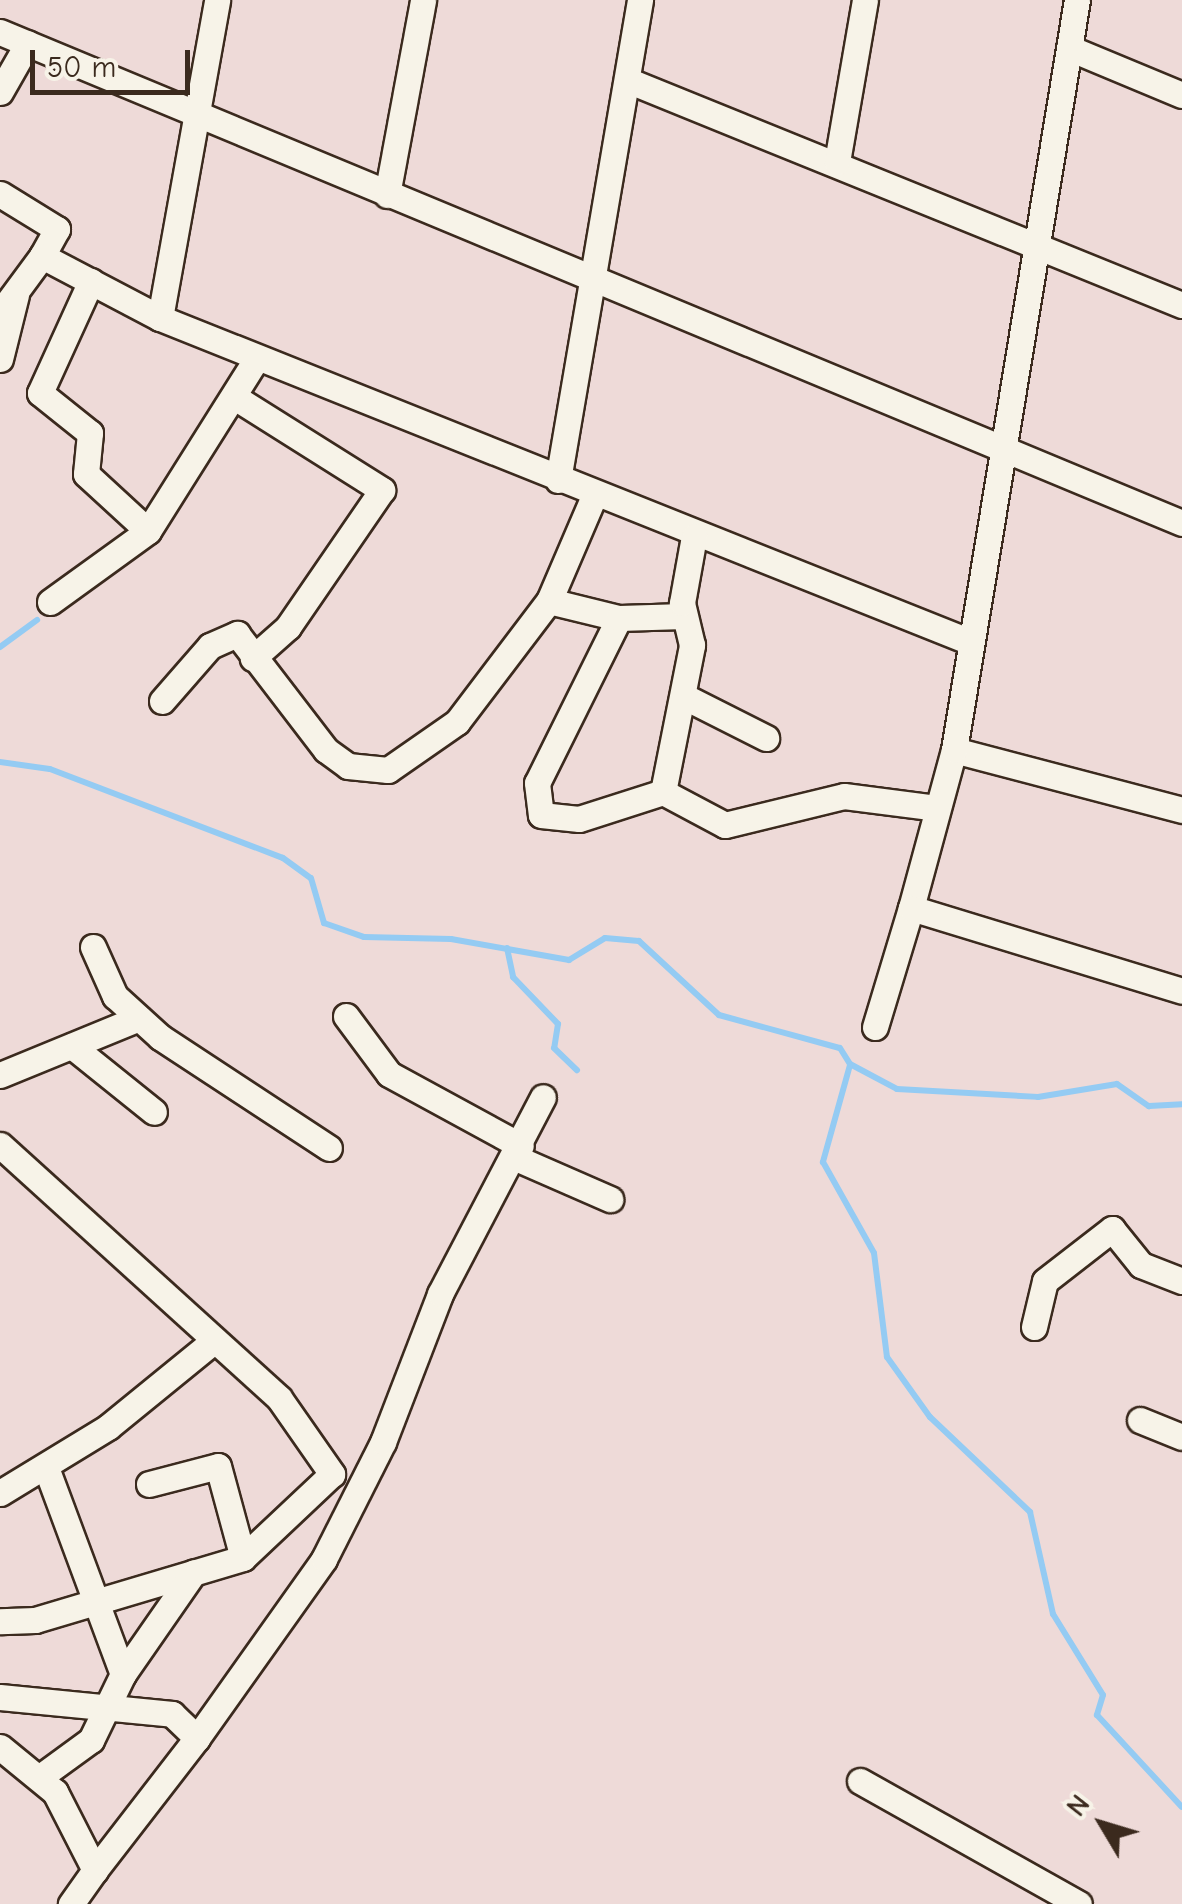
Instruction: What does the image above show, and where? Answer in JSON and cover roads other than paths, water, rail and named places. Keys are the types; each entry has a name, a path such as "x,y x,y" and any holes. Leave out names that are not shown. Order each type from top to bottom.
{"street":[{"path":"160,318 217,0"},
{"path":"387,195 423,0"},
{"path":"558,480 640,0"},
{"path":"837,162 864,0"},
{"path":"875,1027 954,750 999,450 1077,0"},
{"path":"0,32 1182,523"},
{"path":"0,92 28,43"},
{"path":"1069,48 1182,95"},
{"path":"627,80 1034,242 1182,306"},
{"path":"0,194 56,229 8,304 0,358"},
{"path":"42,256 160,318 694,536 968,641"},
{"path":"90,281 40,393 90,433 86,474 148,531"},
{"path":"50,602 148,531 236,398 257,358"},
{"path":"236,398 382,490 288,627 253,658"},
{"path":"162,701 228,635 241,636 253,658 326,750 348,766 388,770 456,722 549,601 594,496"},
{"path":"663,792 685,697 692,645 684,616 694,536"},
{"path":"549,601 619,618 684,616"},
{"path":"619,618 536,784 536,803 556,820 579,818 663,792 724,825 844,796 936,808"},
{"path":"685,697 766,738"},
{"path":"954,750 1182,810"},
{"path":"911,908 1182,991"},
{"path":"92,947 102,976 140,1018 329,1148"},
{"path":"346,1016 389,1074 518,1152 610,1200"},
{"path":"0,1075 140,1018"},
{"path":"72,1046 154,1112"},
{"path":"79,1901 95,1870 198,1738 324,1558 456,1258 518,1152 543,1096"},
{"path":"0,1620 35,1620 94,1598 243,1558 332,1474 278,1398 210,1343 3,1156"},
{"path":"1034,1327 1045,1281 1112,1229 1141,1264 1182,1281"},
{"path":"0,1493 47,1470 210,1343"},
{"path":"1140,1420 1182,1436"},
{"path":"149,1484 218,1466 243,1558"},
{"path":"47,1470 123,1674"},
{"path":"40,1777 75,1759 123,1674 194,1572"},
{"path":"0,1696 172,1714 198,1738"},
{"path":"0,1746 40,1777 95,1870"},
{"path":"860,1781 1079,1904"}],"waterway":[{"path":"0,647 37,620"},
{"path":"0,762 50,769 283,858 311,878 324,923 364,937 451,939 569,960 605,938 639,941 719,1015 840,1048 850,1064 897,1089 1038,1097 1117,1084 1149,1106 1182,1104"},
{"path":"507,948 513,977 558,1024 554,1048 577,1070"},
{"path":"850,1065 823,1162 874,1253 887,1357 930,1417 1030,1512 1053,1614 1103,1695 1097,1715 1182,1807"}]}
